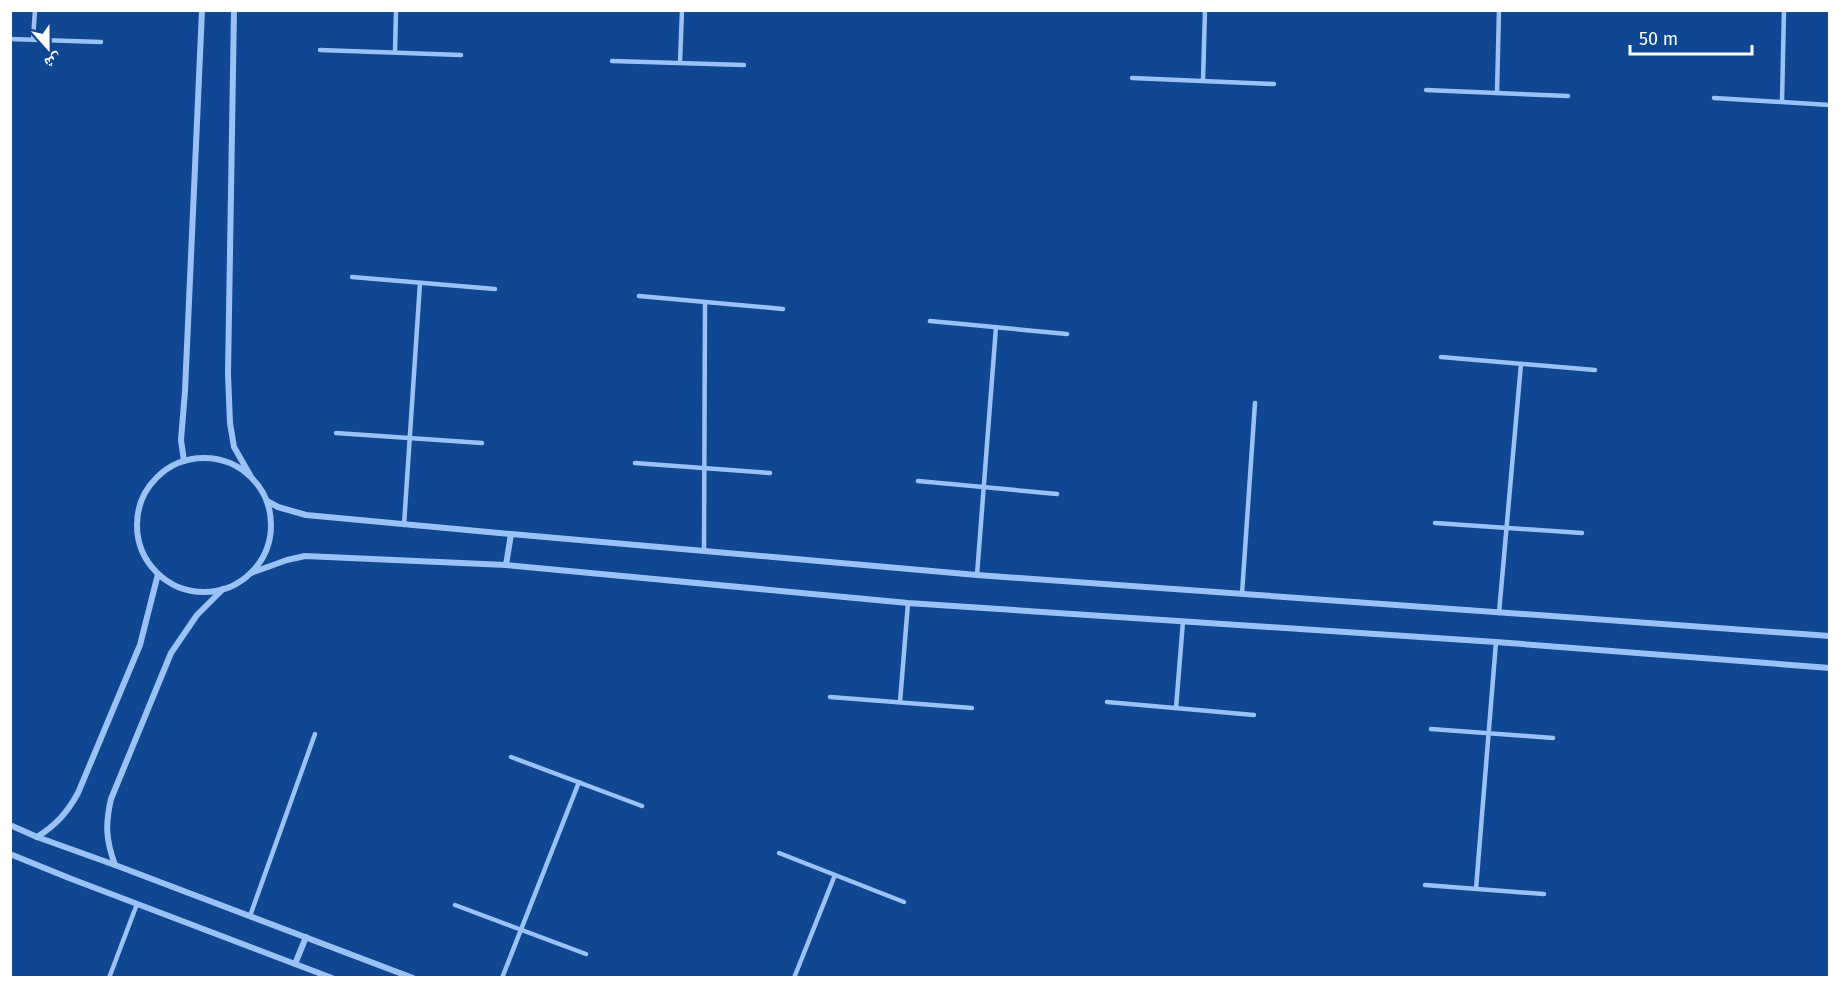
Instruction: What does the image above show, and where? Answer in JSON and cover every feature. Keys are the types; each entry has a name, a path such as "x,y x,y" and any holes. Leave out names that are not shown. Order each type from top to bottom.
{"street":[{"path":"183,461 181,440 186,379 202,10"},
{"path":"234,10 228,374 230,423 234,447 250,475 260,487 271,516 271,531 267,546 261,560 251,573"},
{"path":"224,588 208,591 192,590 177,585 158,574 146,558 138,537 137,521 140,505 146,490 156,478 183,461 201,458 219,459 236,465 250,475"},
{"path":"267,501 296,513 404,525 977,574 1830,636"},
{"path":"506,565 511,534"},
{"path":"115,865 106,832 111,799 171,653 197,615 224,588 251,573 304,556 506,565 908,603 1496,642 1830,668"},
{"path":"36,837 61,819 71,807 78,793 140,645 158,574"},
{"path":"10,825 36,837 413,978"},
{"path":"10,854 332,978"},
{"path":"295,964 306,937"}],"lane":[{"path":"33,39 35,10"},
{"path":"394,52 396,10"},
{"path":"680,63 682,10"},
{"path":"1203,81 1205,10"},
{"path":"1497,93 1499,10"},
{"path":"1782,102 1784,10"},
{"path":"10,39 101,42"},
{"path":"320,50 461,55"},
{"path":"612,62 744,65"},
{"path":"1132,78 1274,84"},
{"path":"1426,90 1568,96"},
{"path":"1714,98 1830,105"},
{"path":"352,277 495,289"},
{"path":"404,525 420,283"},
{"path":"639,296 783,309"},
{"path":"704,550 705,302"},
{"path":"930,321 1067,334"},
{"path":"977,574 996,327"},
{"path":"1441,357 1595,370"},
{"path":"1499,612 1521,364"},
{"path":"1242,594 1256,403"},
{"path":"336,433 482,443"},
{"path":"635,463 770,473"},
{"path":"918,481 1058,494"},
{"path":"1435,523 1582,533"},
{"path":"900,702 908,603"},
{"path":"1176,708 1183,621"},
{"path":"1476,889 1496,642"},
{"path":"830,697 972,708"},
{"path":"1107,702 1254,714"},
{"path":"1431,729 1553,738"},
{"path":"250,916 315,734"},
{"path":"511,757 642,806"},
{"path":"502,978 579,782"},
{"path":"779,853 904,902"},
{"path":"794,978 835,875"},
{"path":"1425,885 1544,894"},
{"path":"109,978 137,904"},
{"path":"455,905 586,954"}]}
